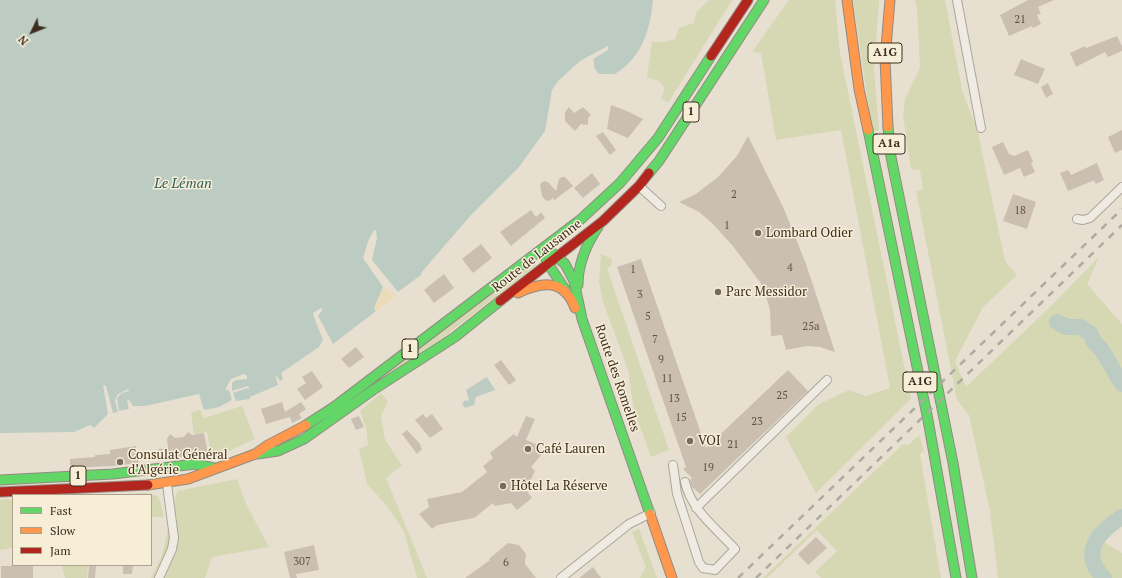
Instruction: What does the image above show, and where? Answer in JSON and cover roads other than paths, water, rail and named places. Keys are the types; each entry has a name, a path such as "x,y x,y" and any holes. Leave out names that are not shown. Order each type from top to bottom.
{"main road":[{"name":"Route de Lausanne","path":"0,492 167,484 188,479 214,468 256,454 334,407 589,212 627,175 658,138 748,0"},
{"name":"Route de Lausanne","path":"256,454 268,454 278,451 304,439 373,390 455,337 547,262 603,221 639,186 677,134 764,0"},
{"name":"A1G","path":"847,0 859,89 928,420 956,578"},
{"name":"A1G","path":"886,106 885,52 890,0"},
{"name":"A1a","path":"886,106 895,182"},
{"path":"627,175 639,186"},
{"name":"A1G","path":"895,182 953,463 972,578"},
{"path":"578,296 578,269 581,258 587,245 603,221"},
{"path":"544,247 557,255"},
{"path":"544,247 547,262 582,319"},
{"name":"Route des Romelles","path":"557,255 569,270 578,296 582,319 672,578"},
{"path":"498,303 537,285 550,285 568,294"},
{"name":"Route de Lausanne","path":"0,480 108,475 195,464 214,468"},
{"path":"165,468 160,475 160,478 167,484"}],"street":[{"path":"957,0 981,128"},
{"path":"639,186 661,206"},
{"path":"1077,219 1083,220 1090,218 1122,187"},
{"path":"696,508 827,380"},
{"path":"674,465 677,494 700,562 703,568 715,570 736,549 696,508 687,491 685,482"},
{"path":"159,578 172,549 174,538 167,484"},
{"path":"561,578 629,524 650,512"}],"water":[{"name":"Le Léman","path":"0,0 653,0 647,33 632,60 615,74 599,74 595,69 593,59 608,50 608,46 580,61 559,80 552,90 545,131 519,167 471,215 421,273 421,275 398,292 372,260 377,238 376,231 374,230 369,239 363,258 383,287 374,308 376,311 333,344 318,316 323,309 321,308 313,313 323,340 319,347 281,373 283,379 280,381 275,374 278,385 250,397 250,399 236,401 233,393 247,388 250,390 248,386 232,391 232,383 236,380 247,379 247,376 244,374 231,379 226,391 229,390 232,400 219,407 204,410 199,394 145,406 133,406 129,400 127,401 129,409 119,411 117,398 122,393 129,391 128,389 117,395 115,401 118,412 113,413 106,386 103,385 108,414 94,428 90,425 74,432 0,433"},
{"path":"487,377 495,390 476,397 474,405 465,408 462,404 465,400 469,400 466,390"}],"waterway":[{"path":"1057,322 1067,327 1080,327 1090,333 1094,342 1101,349 1122,384"},
{"path":"1104,578 1097,569 1093,560 1092,552 1099,536 1122,517"}],"railway":[{"path":"738,578 1122,209"},
{"path":"756,578 1122,225"}],"place":[{"name":"Lombard Odier","path":"758,233"},
{"name":"Parc Messidor","path":"718,292"},
{"name":"VOI","path":"690,441"},
{"name":"Café Lauren","path":"528,449"},
{"name":"Consulat Général d’Algérie","path":"120,462"},
{"name":"Hôtel La Réserve","path":"503,486"}]}
